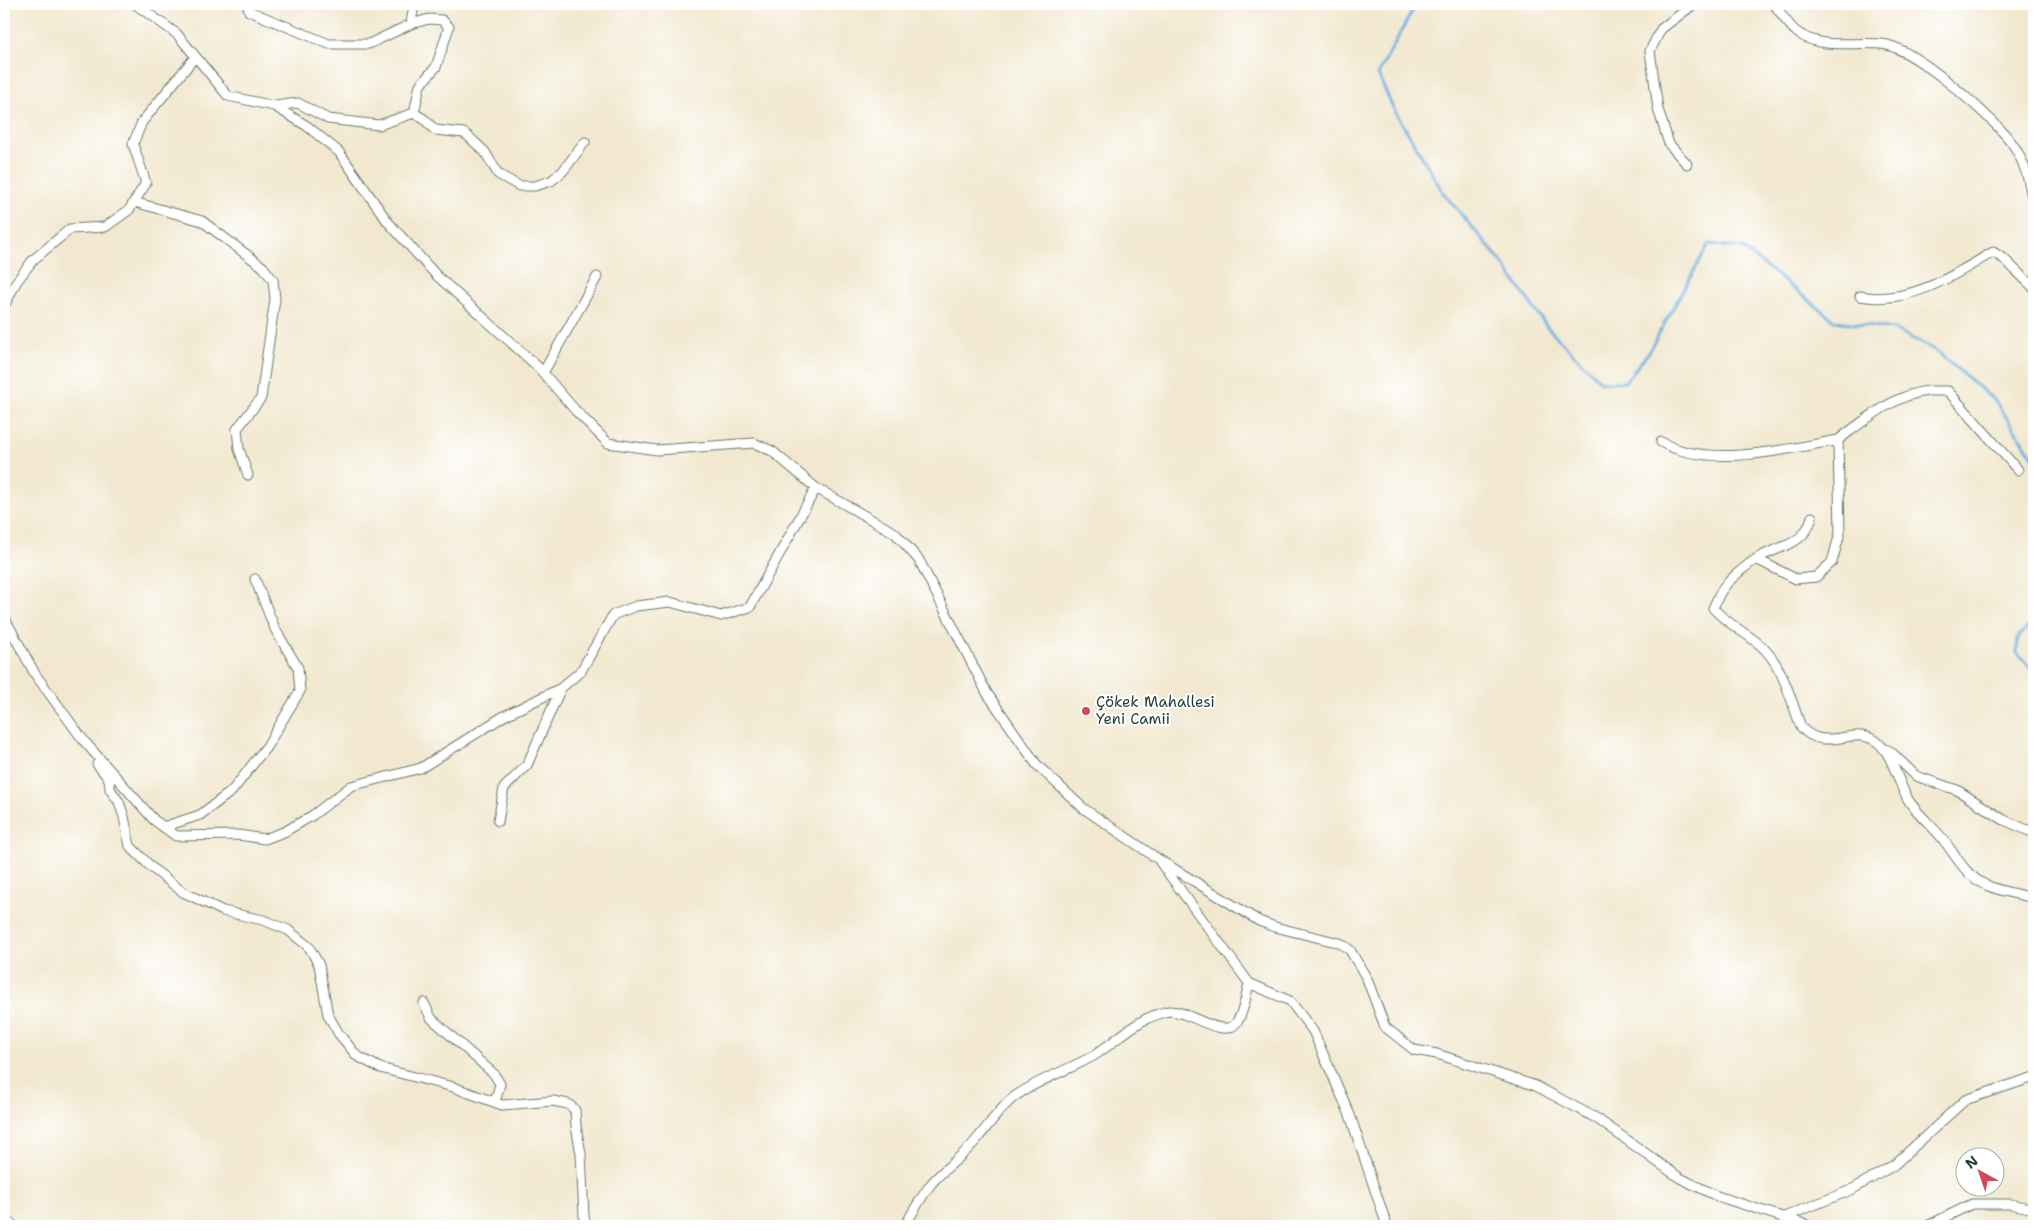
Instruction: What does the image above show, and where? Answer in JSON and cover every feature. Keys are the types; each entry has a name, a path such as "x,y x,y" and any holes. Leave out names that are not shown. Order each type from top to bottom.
{"street":[{"path":"135,4 177,34 228,96 274,106 307,126 339,152 388,222 436,275 500,331 543,373 575,410 608,443 657,450 754,443 772,451 816,488 895,533 919,560 987,693 1037,765 1083,808 1158,859 1259,921 1275,927 1340,943 1350,950 1367,978 1385,1027 1414,1050 1438,1054 1536,1086 1596,1118 1680,1178 1717,1196 1810,1226"},
{"path":"247,4 249,11 329,44 369,44 411,24 430,19 442,20 450,27 436,67 420,85 414,113"},
{"path":"411,24 414,4"},
{"path":"1687,164 1669,144 1658,109 1650,51 1661,29 1694,4"},
{"path":"1774,4 1798,33 1818,43 1889,45 1920,60 1980,108 2013,145 2028,176 2034,207"},
{"path":"4,306 17,281 33,260 70,229 105,227 129,210 146,183 133,144 142,122 194,57"},
{"path":"274,106 298,103 328,119 379,125 414,113 424,119 435,130 469,136 485,152 498,174 519,186 536,186 550,181 563,171 585,142"},
{"path":"134,202 202,220 263,267 273,280 275,298 261,398 237,429 239,448 248,475"},
{"path":"1860,296 1878,299 1908,295 1935,285 1993,252 2004,259 2034,288"},
{"path":"543,373 597,277"},
{"path":"1661,442 1673,449 1739,456 1838,440 1898,400 1926,391 1948,391 2018,470"},
{"path":"1756,559 1796,579 1816,577 1832,562 1840,533 1838,440"},
{"path":"4,617 35,674 84,742 154,820 176,836 238,835 265,839 286,831 313,816 351,786 421,768 504,716 561,688 581,671 613,615 636,606 670,602 721,616 750,607 816,488"},
{"path":"1812,517 1809,528 1794,543 1756,559 1722,589 1713,608 1759,645 1776,663 1801,727 1807,734 1816,738 1832,740 1863,736 1874,740 1890,751 1916,776 1957,790 2004,820 2034,833"},
{"path":"163,827 200,815 232,790 267,746 300,691 298,668 275,629 255,579"},
{"path":"498,821 504,788 527,765 561,688"},
{"path":"84,742 108,779 110,789 119,802 130,846 152,868 184,892 223,911 263,920 288,930 309,947 319,965 328,1015 339,1034 358,1056 380,1068 453,1088 502,1105 553,1101 568,1104 575,1110 581,1154 586,1226"},
{"path":"1885,749 1909,800 1963,867 1986,885 2034,898"},
{"path":"1158,859 1249,983 1290,1001 1313,1031 1350,1115 1387,1226"},
{"path":"905,1226 932,1184 964,1153 992,1119 1014,1097 1046,1078 1071,1068 1095,1054 1147,1018 1169,1012 1190,1015 1218,1028 1228,1028 1235,1024 1239,1017 1249,983"},
{"path":"424,1003 431,1018 494,1074 500,1084 495,1102"},
{"path":"1782,1218 1851,1190 1894,1165 1964,1100 2034,1077"},
{"path":"1927,1226 1972,1204 2011,1204 2034,1209"},
{"path":"4,1219 14,1226"}],"waterway":[{"path":"1416,4 1378,74 1392,106 1444,194 1500,260 1547,327 1601,382 1625,382 1648,353 1709,244 1742,248 1835,321 1894,329 1935,350 1996,402 2034,458"},
{"path":"2034,622 2018,637 2017,653 2034,672"}],"place":[{"name":"Çökek Mahallesi Yeni Camii","path":"1086,711"}]}
